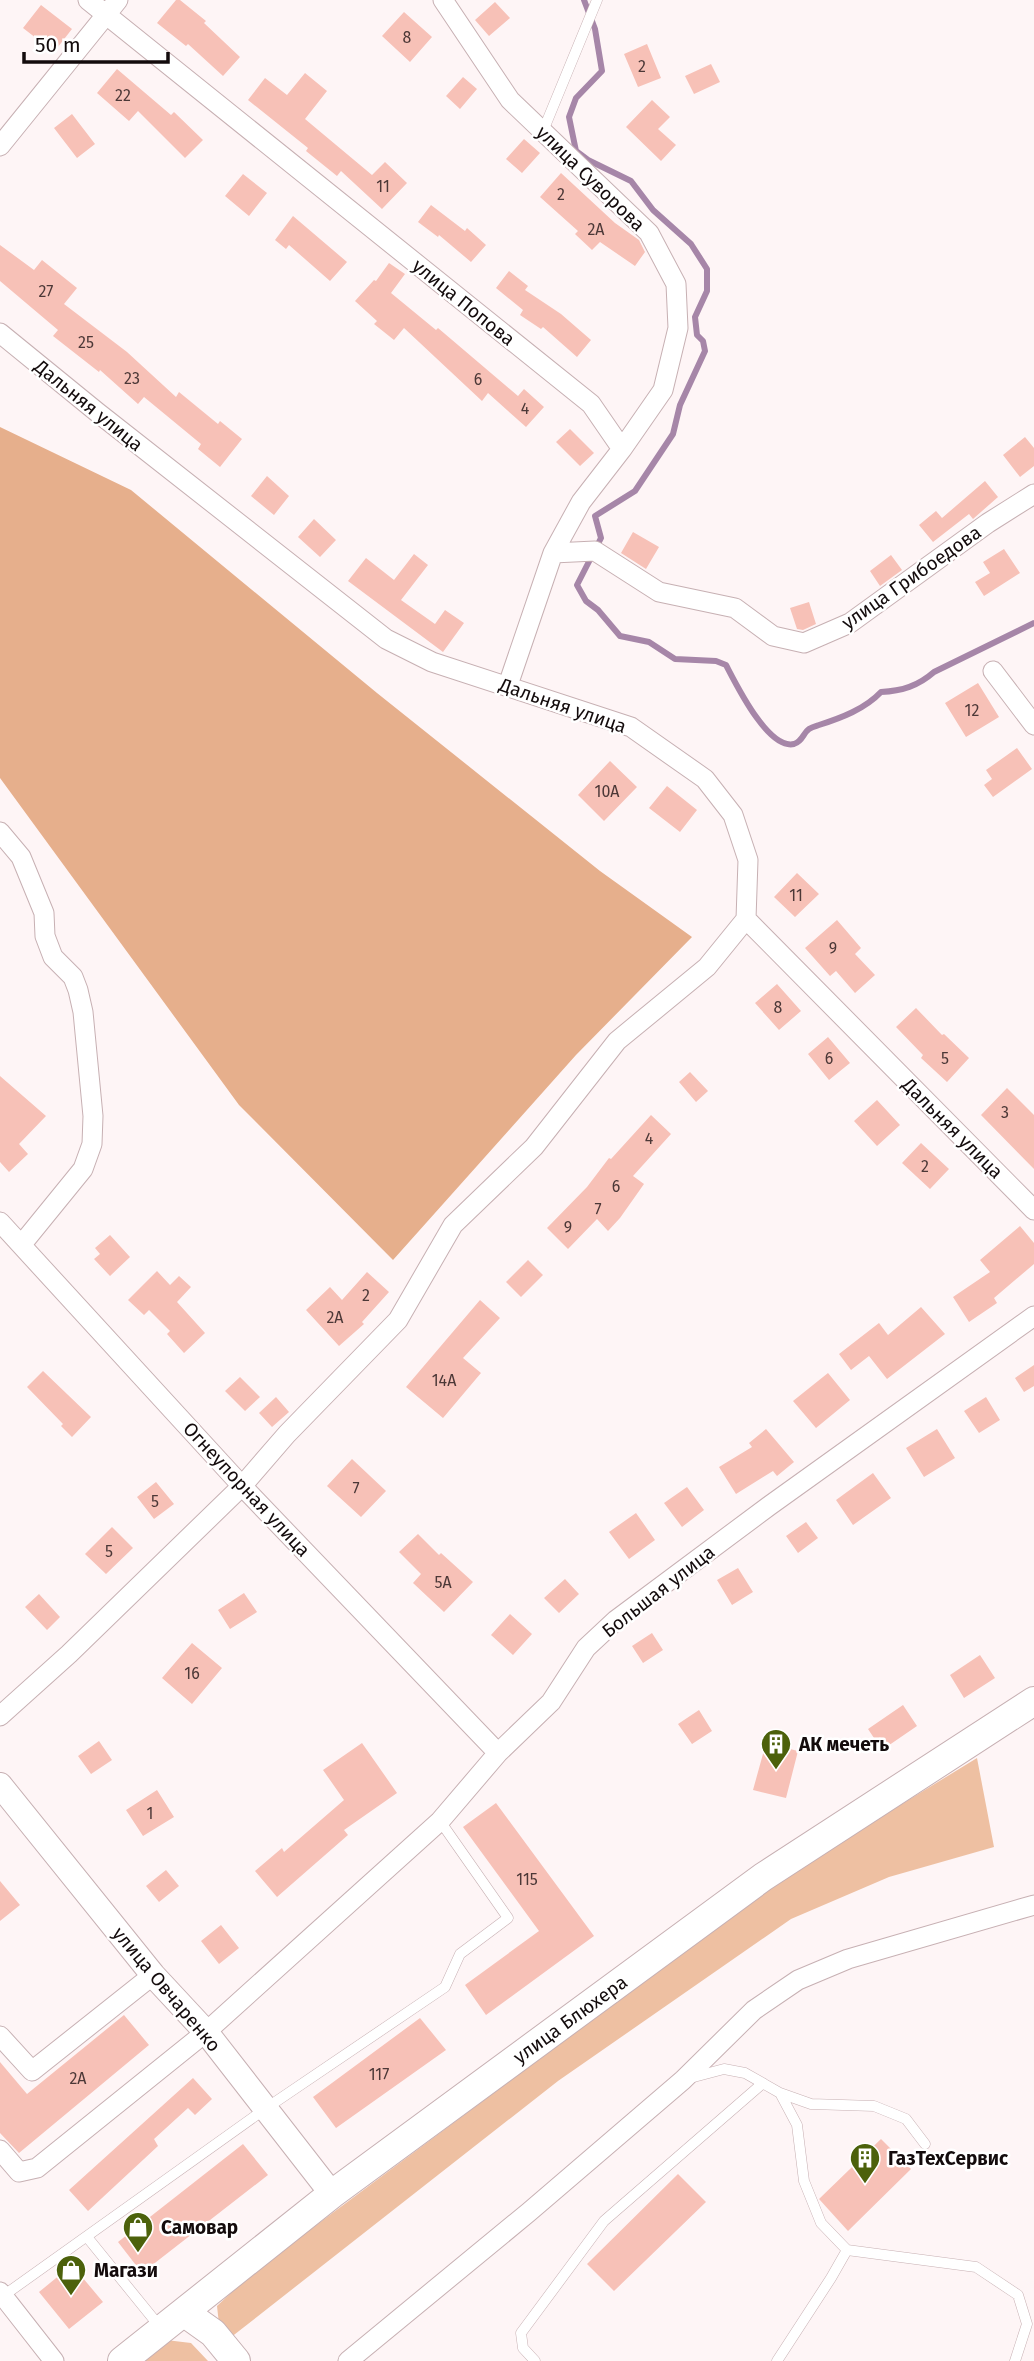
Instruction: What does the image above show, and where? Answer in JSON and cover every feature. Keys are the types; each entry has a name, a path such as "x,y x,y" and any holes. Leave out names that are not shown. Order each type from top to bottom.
{"main road":[{"name":"улица Блюхера","path":"122,2361 332,2194 763,1877 1034,1701"},
{"path":"185,2313 213,2333 236,2361"}],"street":[{"name":"улица Попова","path":"88,0 112,7 591,404 622,449"},
{"name":"улица Суворова","path":"443,0 510,100 649,233 676,284 678,328 663,390 622,449"},
{"path":"0,146 112,7"},
{"name":"Дальняя улица","path":"0,332 97,412 386,639 432,662 631,727 705,779 733,815 748,860 746,919 1034,1210"},
{"path":"508,685 553,553 582,502 622,449"},
{"name":"улица Грибоедова","path":"553,553 595,551 659,592 735,608 773,636 804,643 850,623 988,523 1034,494"},
{"path":"993,671 1034,725"},
{"path":"0,832 21,857 44,912 45,936 53,957 73,977 78,990 83,1012 93,1116 92,1144 83,1169 22,1244"},
{"path":"0,1716 69,1654 242,1486 287,1434 398,1320 453,1225 534,1147 617,1041 707,967 746,919"},
{"name":"Огнеупорная улица","path":"0,1222 242,1486 498,1753"},
{"name":"Большая улица","path":"0,2150 19,2172 37,2168 206,2032 440,1821 498,1753 551,1702 586,1648 616,1620 769,1506 1034,1316"},
{"name":"улица Овчаренко","path":"0,1785 153,1975 206,2032 332,2194"},
{"path":"348,2361 529,2212 683,2080 754,2010 799,1980 848,1959 1034,1905"},
{"path":"0,2036 32,2071 153,1975"},
{"path":"2,2294 54,2361"}],"lane":[{"path":"543,131 597,0"},
{"path":"2,2294 265,2109 445,1987 460,1954 508,1918 440,1821"},
{"path":"683,2080 724,2069 745,2073 780,2093 811,2104 874,2106 906,2119 925,2144"},
{"path":"535,2361 523,2348 521,2333 604,2221 763,2083"},
{"path":"780,2093 797,2125 804,2181 821,2223 847,2250 976,2267 1018,2295 1027,2324 1016,2361"},
{"path":"87,2236 162,2330"},
{"path":"777,2361 847,2250"}],"shaded area":[{"path":"0,427 131,490 377,693 600,871 692,937 576,1055 393,1260 239,1105 0,778"},
{"path":"977,1758 994,1847 889,1877 791,1919 558,2081 230,2338 219,2324 217,2306 252,2273 786,1875"},
{"path":"166,2340 191,2343 208,2361 140,2361"}],"building":[{"path":"176,0 180,0 206,21 204,23 240,57 223,76 188,44 186,46 157,23"},
{"path":"495,2 510,18 489,36 475,20"},
{"path":"41,5 72,29 54,52 23,28"},
{"path":"404,12 432,37 410,62 382,36"},
{"path":"647,44 661,78 638,87 624,54"},
{"path":"711,64 720,82 694,94 685,76"},
{"path":"117,69 171,115 174,112 203,140 185,158 138,111 129,121 97,93"},
{"path":"305,73 327,91 305,119 372,175 385,162 407,183 382,209 341,171 337,176 306,151 308,148 248,100 265,78 287,95"},
{"path":"463,77 477,89 460,109 446,96"},
{"path":"652,100 670,117 658,129 676,145 661,161 626,127"},
{"path":"72,114 95,144 77,158 54,128"},
{"path":"524,139 540,153 522,173 506,159"},
{"path":"561,173 615,223 639,240 645,252 635,266 600,242 592,250 575,234 578,231 540,197"},
{"path":"243,174 267,193 249,216 225,196"},
{"path":"431,205 465,231 467,228 486,245 471,262 439,235 438,237 418,222"},
{"path":"293,216 347,262 330,281 289,245 286,249 275,240"},
{"path":"0,245 34,270 42,260 77,288 64,304 127,352 176,397 179,392 218,424 220,421 242,439 220,467 198,449 201,444 144,397 138,404 100,370 99,372 53,336 58,330 0,281"},
{"path":"389,263 405,274 391,293 436,330 438,328 518,396 524,389 544,407 526,427 488,393 482,401 404,328 394,340 374,324 377,321 355,301 374,280 376,281"},
{"path":"509,271 528,286 525,290 561,314 591,340 577,357 543,327 541,329 520,315 523,310 496,288"},
{"path":"570,429 594,453 580,466 556,442"},
{"path":"1025,437 1034,448 1034,466 1020,477 1003,455"},
{"path":"267,476 289,496 274,515 251,496"},
{"path":"985,481 998,497 973,519 969,514 933,542 919,525 936,511 942,518"},
{"path":"314,519 336,540 320,557 298,537"},
{"path":"633,532 659,547 646,569 621,553"},
{"path":"1004,549 1020,573 984,596 975,582 990,573 983,562"},
{"path":"414,554 428,565 401,600 435,624 445,610 464,623 443,652 348,581 366,558 394,580"},
{"path":"891,555 902,570 880,586 870,571"},
{"path":"809,602 816,624 803,630 797,629 790,608"},
{"path":"978,683 999,717 966,737 945,703"},
{"path":"1017,748 1032,769 993,797 984,785 992,779 986,770"},
{"path":"610,761 637,787 604,821 578,795"},
{"path":"667,786 697,810 680,832 649,808"},
{"path":"797,873 819,894 795,917 774,897"},
{"path":"837,920 861,948 855,954 875,975 855,993 836,971 830,976 805,948"},
{"path":"777,984 801,1011 779,1030 755,1003"},
{"path":"916,1008 969,1058 947,1082 921,1058 923,1055 896,1027"},
{"path":"828,1037 850,1063 829,1080 808,1054"},
{"path":"690,1072 708,1091 696,1102 679,1082"},
{"path":"0,1076 46,1116 19,1144 28,1154 9,1172 0,1162"},
{"path":"1007,1088 1034,1115 1034,1169 981,1115"},
{"path":"877,1100 900,1125 877,1146 854,1121"},
{"path":"651,1115 671,1134 633,1176 644,1184 608,1231 597,1219 568,1249 547,1228"},
{"path":"921,1143 949,1169 930,1189 902,1163"},
{"path":"1020,1226 1034,1243 1034,1264 994,1298 997,1303 969,1322 953,1297 990,1272 980,1260"},
{"path":"110,1235 130,1257 110,1276 94,1259 100,1254 95,1248"},
{"path":"528,1260 543,1275 521,1297 506,1282"},
{"path":"157,1271 170,1285 179,1276 191,1287 177,1302 205,1333 184,1353 167,1334 170,1331 149,1310 144,1315 128,1300"},
{"path":"367,1272 389,1292 362,1322 364,1324 339,1346 306,1310 330,1287 342,1300"},
{"path":"480,1300 500,1318 463,1358 481,1373 443,1418 406,1387"},
{"path":"921,1307 945,1334 887,1379 869,1356 851,1370 839,1354 879,1323 888,1335"},
{"path":"1034,1365 1034,1386 1024,1392 1015,1378"},
{"path":"43,1371 91,1417 72,1437 27,1387"},
{"path":"828,1373 850,1400 816,1428 793,1401"},
{"path":"240,1377 260,1397 245,1411 225,1391"},
{"path":"276,1397 289,1412 272,1427 259,1413"},
{"path":"986,1397 1000,1420 979,1433 964,1411"},
{"path":"766,1429 794,1462 777,1476 773,1471 736,1494 719,1467 752,1447 749,1443"},
{"path":"937,1429 955,1458 924,1477 906,1448"},
{"path":"352,1459 386,1491 361,1517 327,1486"},
{"path":"873,1473 891,1498 853,1525 836,1500"},
{"path":"156,1482 174,1504 154,1519 137,1497"},
{"path":"687,1487 704,1510 682,1527 664,1503"},
{"path":"636,1513 655,1540 629,1559 609,1532"},
{"path":"806,1522 818,1538 798,1553 786,1536"},
{"path":"112,1527 133,1548 106,1574 85,1554"},
{"path":"418,1534 473,1582 444,1612 413,1583 421,1574 399,1552"},
{"path":"738,1568 753,1592 732,1605 717,1580"},
{"path":"565,1579 579,1594 559,1613 544,1598"},
{"path":"244,1593 257,1612 230,1629 218,1610"},
{"path":"39,1594 60,1617 47,1630 25,1607"},
{"path":"510,1614 532,1634 513,1655 491,1635"},
{"path":"652,1633 663,1650 643,1663 632,1646"},
{"path":"192,1643 222,1668 192,1704 162,1678"},
{"path":"980,1655 995,1678 964,1698 950,1675"},
{"path":"903,1705 917,1726 882,1750 868,1729"},
{"path":"699,1710 712,1731 692,1744 678,1724"},
{"path":"99,1741 112,1760 91,1774 78,1756"},
{"path":"362,1743 397,1793 344,1830 348,1835 277,1897 255,1871 282,1848 284,1852 344,1800 323,1770"},
{"name":"АК мечеть","path":"766,1743 798,1751 786,1798 753,1790"},
{"path":"157,1790 174,1817 143,1836 126,1810"},
{"path":"496,1803 594,1936 486,2015 465,1985 539,1931 463,1827"},
{"path":"166,1870 179,1886 159,1902 146,1886"},
{"path":"0,1881 20,1905 0,1921"},
{"path":"221,1925 239,1948 219,1964 201,1941"},
{"path":"124,2015 149,2045 19,2153 0,2133 0,2062 27,2094"},
{"path":"420,2018 446,2050 336,2128 313,2097"},
{"path":"193,2078 212,2099 195,2115 188,2108 154,2139 158,2146 88,2211 69,2190"},
{"name":"ГазТехСервис","path":"881,2139 911,2169 848,2231 819,2199"},
{"path":"243,2144 268,2175 142,2273 118,2242"},
{"path":"678,2174 706,2202 614,2291 587,2264"},
{"name":"Магази","path":"72,2265 103,2302 69,2329 39,2292"}],"waterway":[{"path":"584,0 595,29 602,71 576,98 569,117 576,151 588,160 631,181 653,210 691,244 707,269 707,291 695,317 697,335 703,341 705,351 680,405 673,434 635,491 595,516 601,538 577,585 586,601 598,610 620,636 649,642 675,659 716,661 726,665 764,727 784,743 794,744 810,728 852,712 881,692 916,684 934,672 1034,623"}],"place":[{"name":"АК мечеть","path":"776,1771"},
{"name":"ГазТехСервис","path":"865,2185"},
{"name":"Самовар","path":"138,2254"},
{"name":"Магази","path":"71,2297"}]}
